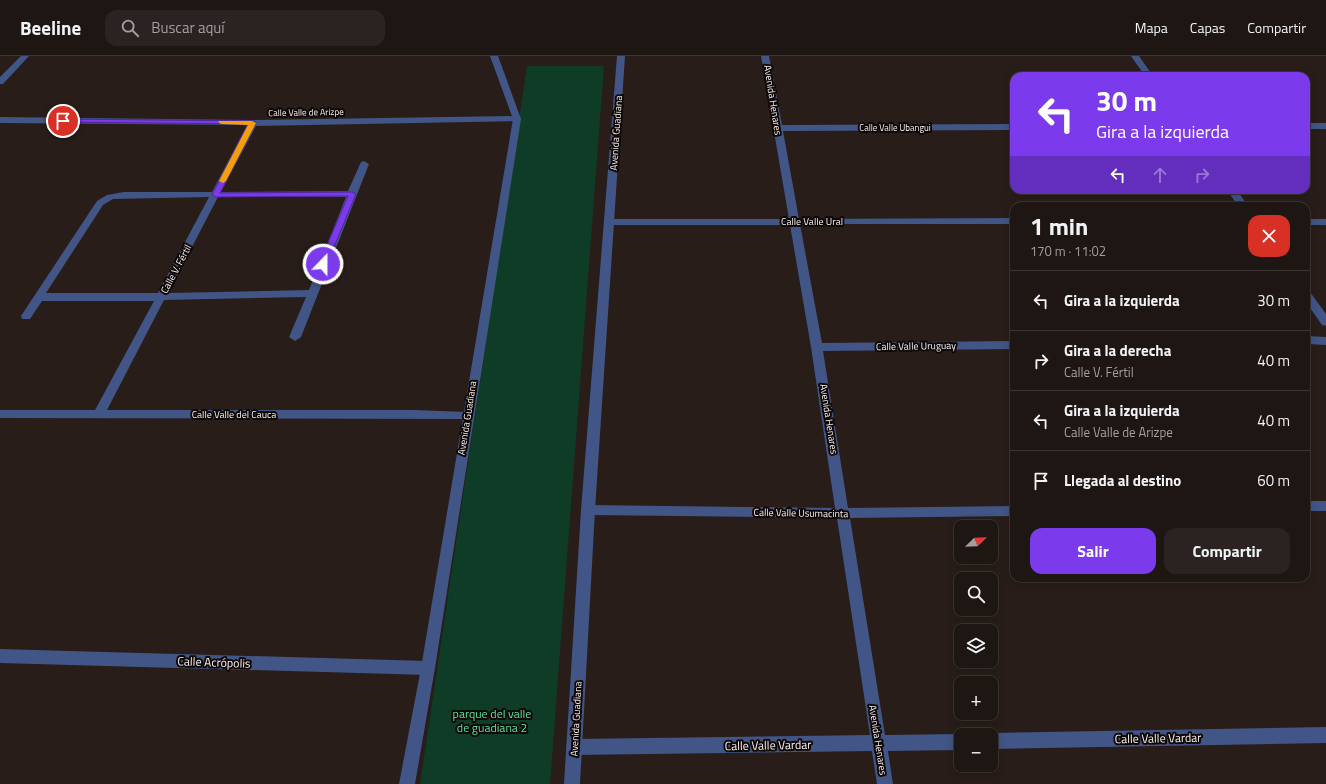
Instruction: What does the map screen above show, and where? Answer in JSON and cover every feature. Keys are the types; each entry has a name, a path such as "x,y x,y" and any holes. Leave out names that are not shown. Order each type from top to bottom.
{"street":[{"path":"0,82 25,56"},
{"name":"Avenida Guadiana","path":"407,784 428,668 467,416 517,119 494,56"},
{"name":"Avenida Guadiana","path":"572,784 588,510 621,56"},
{"name":"Avenida Henares","path":"765,56 817,348 844,513 885,784"},
{"path":"1135,56 1146,72"},
{"name":"Calle Valle de Arizpe","path":"0,120 252,123 517,119"},
{"name":"Calle V. Fértil","path":"100,414 216,195 252,123"},
{"path":"1310,126 1326,126"},
{"name":"Calle Valle Ubangui","path":"777,128 1010,127"},
{"path":"295,337 311,293 364,164"},
{"path":"26,316 100,202 110,197 124,195 352,194"},
{"name":"Calle Valle Ural","path":"610,222 1010,221"},
{"path":"1310,222 1326,222"},
{"path":"38,297 161,297 311,293"},
{"path":"1310,300 1326,322"},
{"path":"1310,340 1326,341"},
{"name":"Calle Valle Uruguay","path":"817,348 1010,344"},
{"name":"Calle Valle del Cauca","path":"0,414 414,414 467,416"},
{"path":"1310,506 1326,506"},
{"name":"Calle Valle Usumacinta","path":"588,510 844,513 1010,511"},
{"name":"Calle Acrópolis","path":"0,656 428,668"},
{"name":"Calle Valle Vardar","path":"998,741 1326,735"},
{"name":"Calle Valle Vardar","path":"574,747 954,742"}],"green space":[{"name":"parque del valle de guadiana 2","path":"527,66 604,66 550,784 420,784"}],"slow traffic":[{"path":"221,122 252,123 223,181"}],"route":[{"path":"63,121 252,123 216,195 352,194 323,264"}]}
